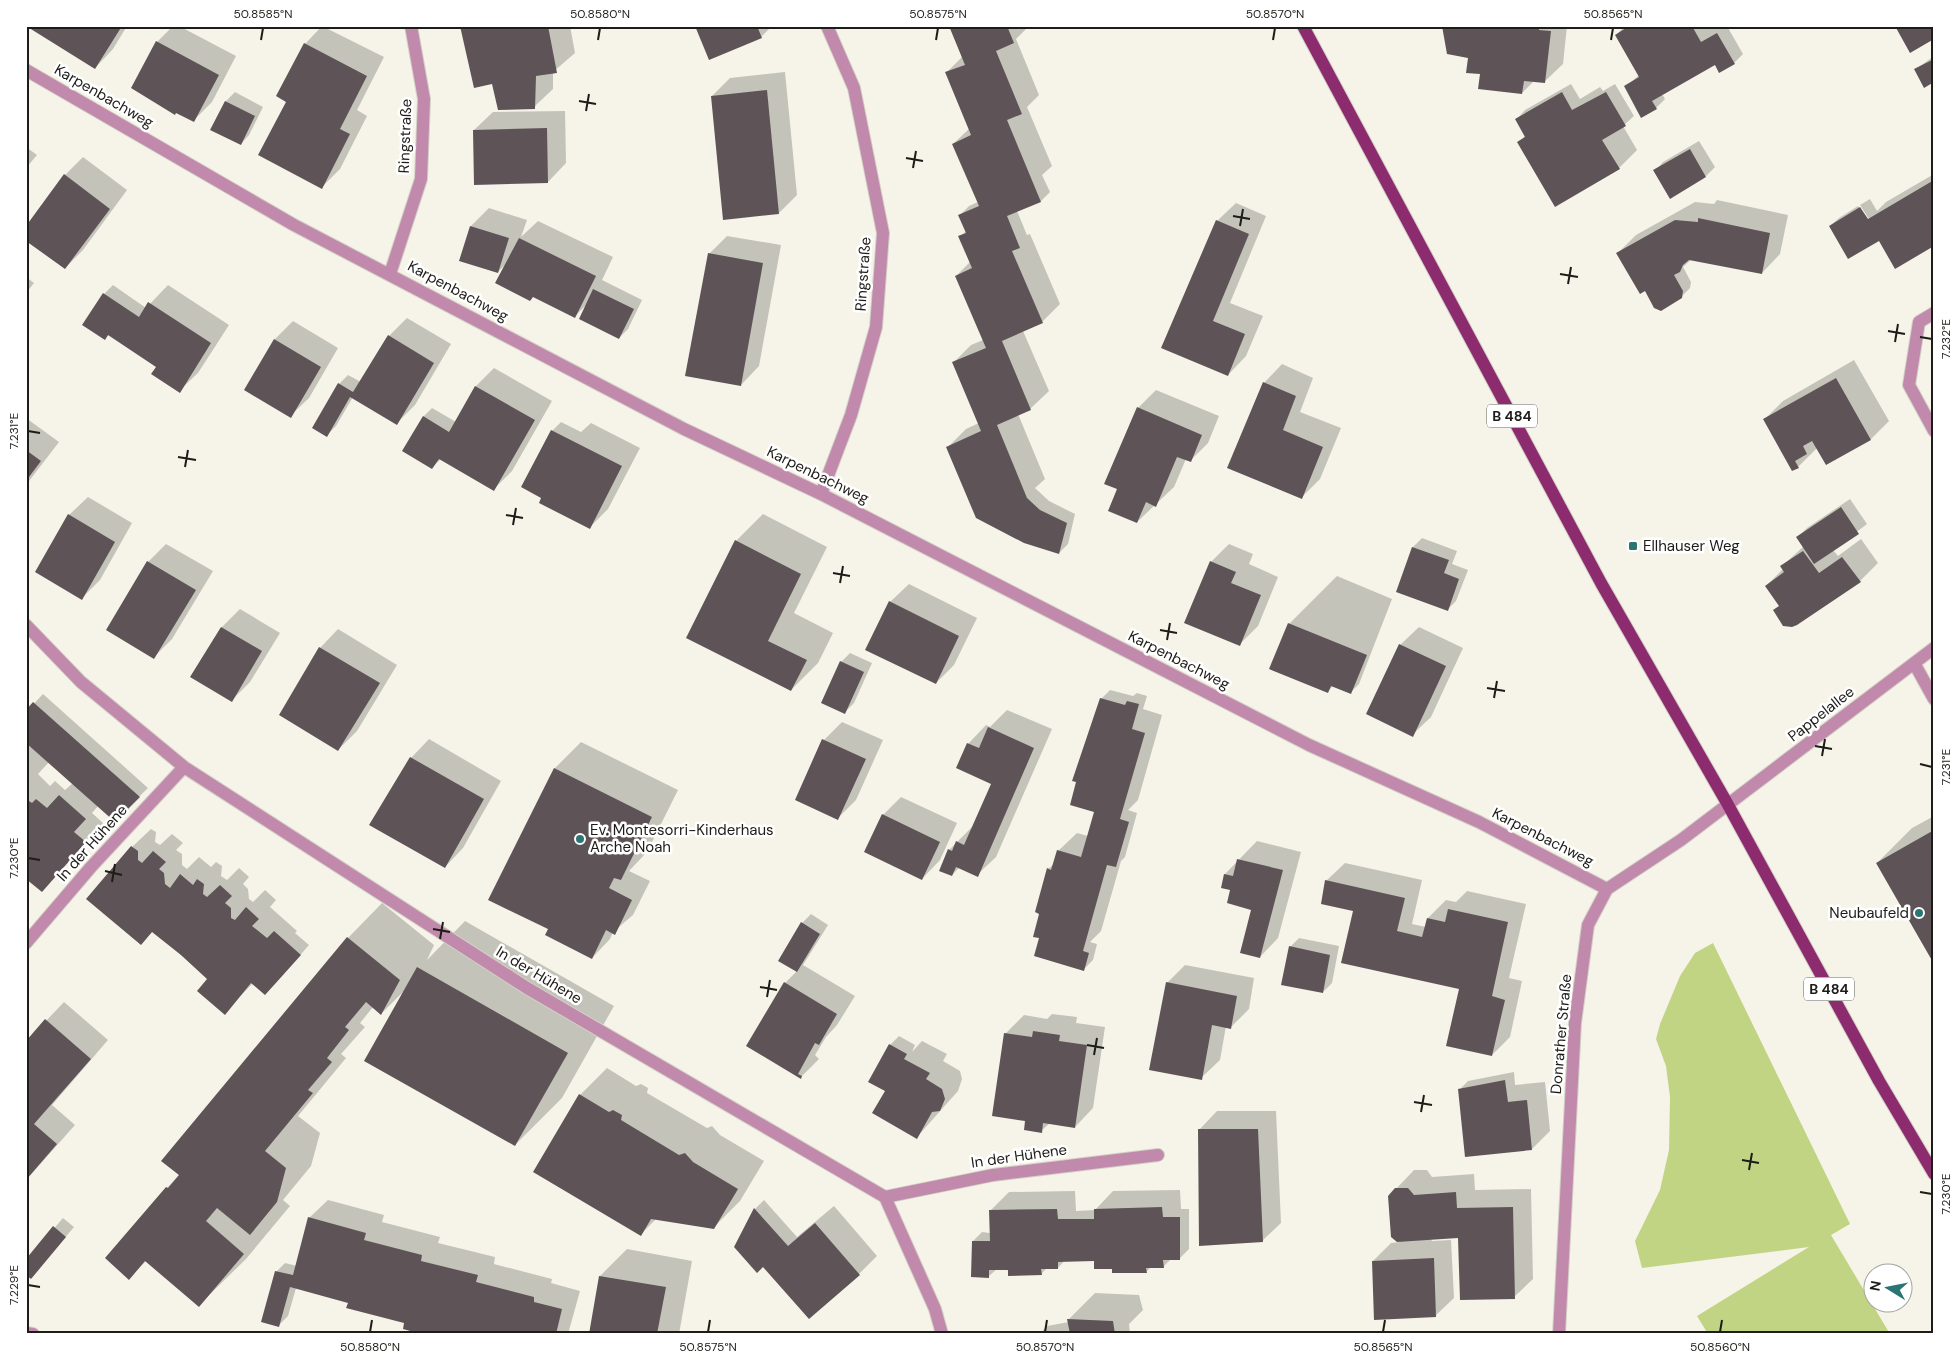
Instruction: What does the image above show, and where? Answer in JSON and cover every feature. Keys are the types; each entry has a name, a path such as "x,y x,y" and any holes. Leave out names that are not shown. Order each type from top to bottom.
{"main road":[{"name":"B 484","path":"1303,26 1601,582 1727,803 1879,1081 1934,1174"}],"street":[{"name":"Ringstraße","path":"390,274 420,179 424,98 411,26"},
{"name":"Ringstraße","path":"821,494 851,415 876,327 883,233 854,88 827,26"},
{"name":"Karpenbachweg","path":"26,70 294,225 684,429 821,494 1309,744 1479,822 1607,889"},
{"path":"1934,312 1919,322 1909,385 1934,431"},
{"name":"In der Hühene","path":"26,625 81,682 184,767 527,988 885,1197 993,1174 1158,1155"},
{"name":"Pappelallee","path":"1727,803 1789,760 1934,648"},
{"path":"1914,663 1934,699"},
{"name":"In der Hühene","path":"26,943 91,867 184,767"},
{"name":"Donrather Straße","path":"1559,1334 1575,1023 1588,925 1607,889 1681,840 1727,803"},
{"path":"885,1197 935,1309 942,1334"},
{"path":"26,1333 33,1334"}],"green space":[{"path":"1713,943 1850,1224 1831,1235 1862,1287 1862,1312 1877,1312 1890,1334 1708,1334 1697,1316 1809,1247 1642,1268 1635,1241 1660,1190 1669,1150 1670,1097 1666,1066 1656,1039 1660,1024 1680,976 1695,953"}],"building":[{"path":"26,26 122,26 95,69"},
{"path":"460,26 548,26 557,73 536,76 535,109 498,110 492,84 474,88"},
{"path":"695,26 757,26 762,38 709,60"},
{"path":"949,26 1007,26 1014,43 996,51 1022,114 1007,120 1041,202 1007,216 1020,248 1012,251 1043,323 1002,341 1031,410 997,425 1027,498 1040,510 1067,523 1059,554 1024,543 976,518 946,447 981,431 952,362 986,348 955,276 972,268 958,236 966,233 958,215 979,206 952,144 971,135 945,72 965,65"},
{"path":"1442,26 1539,26 1539,30 1551,31 1545,83 1524,81 1522,94 1478,89 1480,74 1466,73 1468,58 1447,54"},
{"path":"1629,26 1692,26 1701,42 1717,33 1735,64 1719,73 1715,65 1652,101 1657,109 1641,118 1624,86 1639,77 1615,35"},
{"path":"1895,26 1934,26 1934,39 1910,53"},
{"path":"156,41 219,75 194,122 176,113 175,115 131,88"},
{"path":"304,43 367,76 340,129 350,134 322,189 258,155 286,102 276,96"},
{"path":"1934,59 1934,82 1924,88 1914,69"},
{"path":"767,90 779,214 723,220 711,96"},
{"path":"1562,92 1572,110 1606,92 1626,126 1602,140 1620,169 1555,207 1517,142 1525,137 1515,119"},
{"path":"225,101 255,116 241,145 210,130"},
{"path":"547,128 548,183 474,185 473,130"},
{"path":"1690,149 1706,177 1670,199 1653,170"},
{"path":"64,174 110,209 65,269 26,241 26,226"},
{"path":"1934,180 1934,246 1895,269 1879,241 1848,259 1829,226 1860,207 1868,219"},
{"path":"1698,218 1770,233 1762,274 1689,260 1683,265 1680,272 1674,275 1683,291 1682,298 1661,311 1654,308 1645,291 1640,294 1616,253 1675,220 1698,222"},
{"path":"1216,220 1249,234 1213,321 1245,334 1228,376 1161,348"},
{"path":"470,226 509,238 498,273 459,261"},
{"path":"519,238 596,276 575,318 533,297 530,301 495,283"},
{"path":"708,253 763,263 741,386 685,376"},
{"path":"593,289 634,309 619,339 579,319"},
{"path":"103,293 139,317 148,302 211,343 180,393 151,374 156,367 108,335 105,340 82,325"},
{"path":"388,335 434,363 397,425 350,397 327,437 312,428 338,383 353,392"},
{"path":"274,339 321,367 291,418 244,390"},
{"path":"1836,378 1871,440 1826,465 1812,441 1803,446 1807,454 1795,461 1799,468 1792,471 1763,419"},
{"path":"1263,382 1296,396 1283,430 1323,447 1302,499 1227,468"},
{"path":"475,386 535,420 494,491 439,459 432,469 402,451 423,416 449,432"},
{"path":"1137,407 1202,435 1191,462 1177,457 1156,507 1146,502 1137,523 1108,511 1117,489 1104,484"},
{"path":"551,430 622,466 590,529 539,503 541,498 521,487"},
{"path":"26,450 41,461 26,481"},
{"path":"1841,507 1859,534 1814,564 1796,537"},
{"path":"68,514 115,542 82,600 35,572"},
{"path":"735,540 801,574 768,641 807,660 791,691 686,638"},
{"path":"1412,547 1449,560 1444,573 1459,579 1448,611 1396,592"},
{"path":"1803,551 1819,573 1842,557 1861,582 1797,625 1792,627 1783,626 1773,610 1779,606 1765,586 1784,572 1780,566"},
{"path":"147,561 196,590 154,659 106,630"},
{"path":"1210,561 1236,572 1231,583 1261,595 1240,646 1184,623"},
{"path":"889,601 959,636 936,684 865,650"},
{"path":"1288,623 1367,655 1351,694 1331,686 1328,693 1269,669"},
{"path":"221,627 262,651 232,702 190,677"},
{"path":"1399,644 1446,666 1413,737 1366,714"},
{"path":"319,647 380,683 338,751 279,715"},
{"path":"840,661 864,672 845,714 821,703"},
{"path":"1100,698 1125,705 1127,701 1139,704 1132,729 1145,733 1120,819 1129,822 1116,867 1107,865 1083,951 1089,953 1084,971 1034,956 1039,938 1033,937 1039,914 1035,912 1047,868 1051,870 1057,850 1081,857 1094,812 1070,805 1076,782 1072,781"},
{"path":"33,702 140,797 115,822 26,743 26,710"},
{"path":"988,727 1034,748 978,877 956,867 952,876 939,871 948,849 952,851 956,841 964,845 991,784 956,768 967,743 979,748"},
{"path":"822,739 866,759 838,820 795,800"},
{"path":"410,757 484,799 445,868 369,825"},
{"name":"Ev. Montesorri-Kinderhaus Arche Noah","path":"554,768 652,817 621,880 614,878 609,888 632,900 615,935 606,930 592,959 545,935 548,929 488,900"},
{"path":"59,795 86,819 74,832 86,842 42,892 26,879 26,799 32,803 36,799 47,808"},
{"path":"882,814 940,842 922,880 864,852"},
{"name":"Neubaufeld","path":"1934,830 1934,964 1876,863"},
{"path":"131,846 138,851 138,860 142,863 153,851 166,862 159,869 164,873 165,884 170,888 180,874 193,885 197,879 204,884 203,894 207,897 220,885 232,896 225,903 231,908 231,918 235,920 246,907 259,919 252,926 267,938 274,931 301,955 265,995 251,983 225,1015 197,991 207,979 181,955 152,932 141,945 86,899"},
{"path":"1237,859 1283,870 1260,958 1240,953 1251,910 1227,903 1230,890 1221,888 1224,874 1233,876"},
{"path":"1325,880 1405,898 1397,931 1422,937 1427,918 1445,922 1448,909 1508,922 1492,996 1505,1000 1492,1056 1446,1046 1459,989 1341,963 1353,911 1321,904"},
{"path":"801,922 820,934 797,972 778,961"},
{"path":"347,937 400,980 381,1015 366,1002 345,1027 349,1030 327,1058 332,1062 308,1090 313,1093 265,1151 286,1168 277,1202 250,1235 217,1208 206,1221 244,1254 199,1307 145,1261 129,1280 105,1258 166,1187 168,1188 179,1175 161,1161"},
{"path":"1289,946 1330,955 1323,993 1281,985"},
{"path":"417,967 568,1053 515,1146 364,1061"},
{"path":"784,982 837,1014 819,1045 815,1043 798,1074 802,1076 801,1079 746,1046"},
{"path":"1166,982 1237,996 1231,1029 1212,1025 1202,1080 1149,1070"},
{"path":"45,1019 91,1059 34,1124 57,1144 26,1180 26,1041"},
{"path":"1033,1031 1060,1035 1059,1041 1087,1045 1075,1128 1043,1123 1042,1133 1024,1130 1025,1121 992,1116 1004,1033 1032,1037"},
{"path":"889,1044 907,1054 904,1059 930,1073 926,1079 942,1089 945,1099 940,1111 932,1112 917,1139 872,1113 885,1091 868,1082"},
{"path":"1505,1080 1508,1102 1527,1100 1532,1150 1465,1157 1458,1089"},
{"path":"579,1094 609,1112 613,1110 622,1115 621,1120 679,1155 685,1153 693,1162 738,1189 714,1229 651,1219 641,1236 533,1172"},
{"path":"1198,1129 1258,1129 1263,1242 1199,1246"},
{"path":"1395,1188 1408,1188 1414,1195 1456,1192 1457,1208 1513,1207 1515,1299 1460,1300 1458,1238 1397,1242 1391,1237 1388,1196"},
{"path":"1162,1207 1163,1217 1180,1217 1180,1260 1163,1260 1164,1268 1146,1268 1147,1273 1112,1273 1112,1269 1094,1269 1094,1261 1058,1262 1058,1269 1041,1269 1042,1275 1008,1276 1008,1270 989,1270 989,1278 971,1277 972,1241 990,1241 989,1210 1057,1209 1058,1219 1094,1219 1094,1209"},
{"path":"754,1208 788,1246 815,1223 860,1275 809,1319 763,1267 757,1273 734,1247"},
{"path":"308,1217 366,1233 364,1240 422,1255 421,1261 478,1275 476,1282 534,1297 534,1302 562,1309 556,1334 421,1334 403,1329 404,1323 346,1308 348,1303 290,1287 279,1327 261,1322 275,1271 293,1275"},
{"path":"53,1226 66,1237 31,1279 26,1275 26,1259"},
{"path":"1434,1258 1436,1317 1374,1320 1372,1261"},
{"path":"599,1276 666,1287 657,1334 589,1334"},
{"path":"1067,1319 1113,1321 1115,1334 1070,1334"}],"place":[{"name":"Ellhauser Weg","path":"1633,546"},
{"name":"Ev. Montesorri-Kinderhaus Arche Noah","path":"580,839"},
{"name":"Neubaufeld","path":"1919,913"}]}
